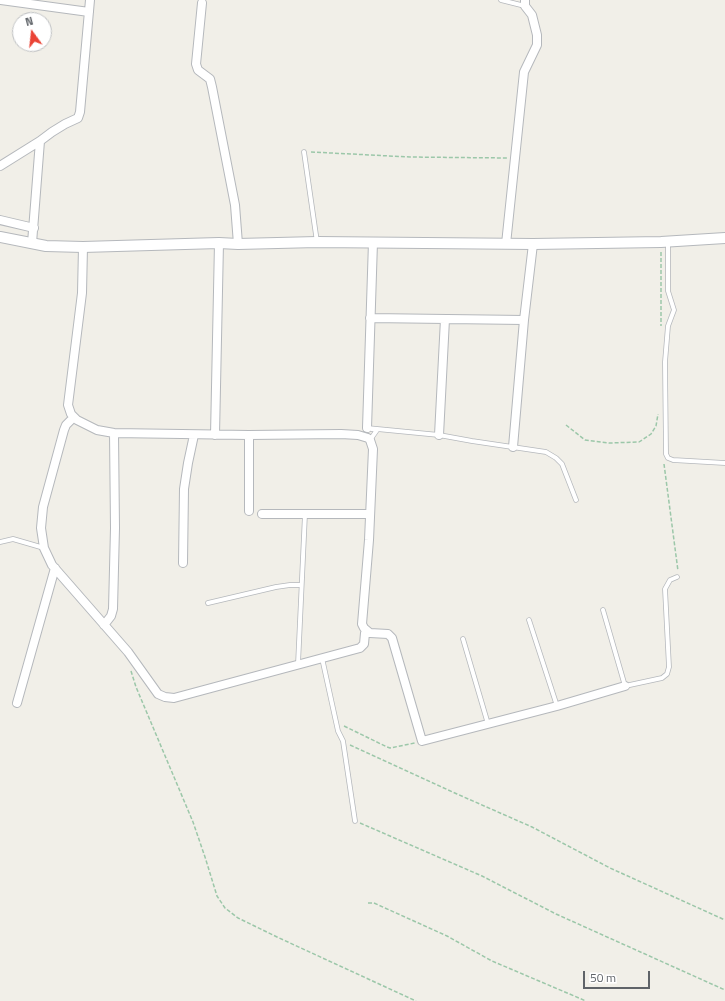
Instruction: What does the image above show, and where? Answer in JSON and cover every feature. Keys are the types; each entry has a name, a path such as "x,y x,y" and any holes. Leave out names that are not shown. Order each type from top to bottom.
{"street":[{"path":"1,0 89,12"},
{"path":"0,166 65,124 78,118 80,112 90,0"},
{"path":"202,3 196,64 198,70 210,79 212,86 235,205 238,244"},
{"path":"506,244 524,72 537,45 537,35 532,15 525,3"},
{"path":"32,243 40,141"},
{"path":"0,220 34,228"},
{"path":"0,237 46,246 317,242 533,244 664,242 725,238"},
{"path":"368,428 373,242"},
{"path":"215,435 219,243"},
{"path":"513,447 524,320 533,244"},
{"path":"74,417 64,430 43,507 41,528 44,548 55,568 128,652 158,694 170,698 360,648 364,644 366,631 362,624 369,540 372,449 370,440 358,435 341,434 194,435 114,433 89,426 74,417 69,409 68,400 82,293 83,246"},
{"path":"370,318 524,320"},
{"path":"439,435 445,319"},
{"path":"104,625 111,616 113,609 115,528 114,433"},
{"path":"183,563 184,489 194,435"},
{"path":"249,511 250,435"},
{"path":"262,514 370,514"},
{"path":"17,703 55,568"},
{"path":"366,631 388,634 392,638 422,741 557,706 624,686"}],"lane":[{"path":"500,0 525,3"},
{"path":"304,152 317,242"},
{"path":"664,242 668,291 674,310 668,326 665,362 665,452 667,456 673,460 725,463"},
{"path":"368,428 439,435 472,442 546,452 556,458 564,468 576,500"},
{"path":"368,428 377,430 370,440"},
{"path":"298,665 305,514"},
{"path":"0,542 13,539 44,548"},
{"path":"603,610 624,686 659,679 665,676 669,667 664,592 670,580 677,577"},
{"path":"208,604 276,587 301,585"},
{"path":"530,620 557,706"},
{"path":"463,639 488,724"},
{"path":"322,658 342,741 354,821"}],"path":[{"path":"304,152 410,157 515,158"},
{"path":"661,332 664,242"},
{"path":"566,425 586,440 609,443 639,442 651,434 656,426 658,414"},
{"path":"667,456 664,460 664,465 678,571 677,577"},
{"path":"128,652 129,665 136,686 193,822 217,896 225,908 238,918 277,937 416,1001"},
{"path":"337,724 343,725 390,748 422,741"},
{"path":"342,741 532,827 610,868 725,920"},
{"path":"354,821 482,876 556,914 725,990"},
{"path":"368,902 374,903 447,936 492,961 586,1001"}]}
